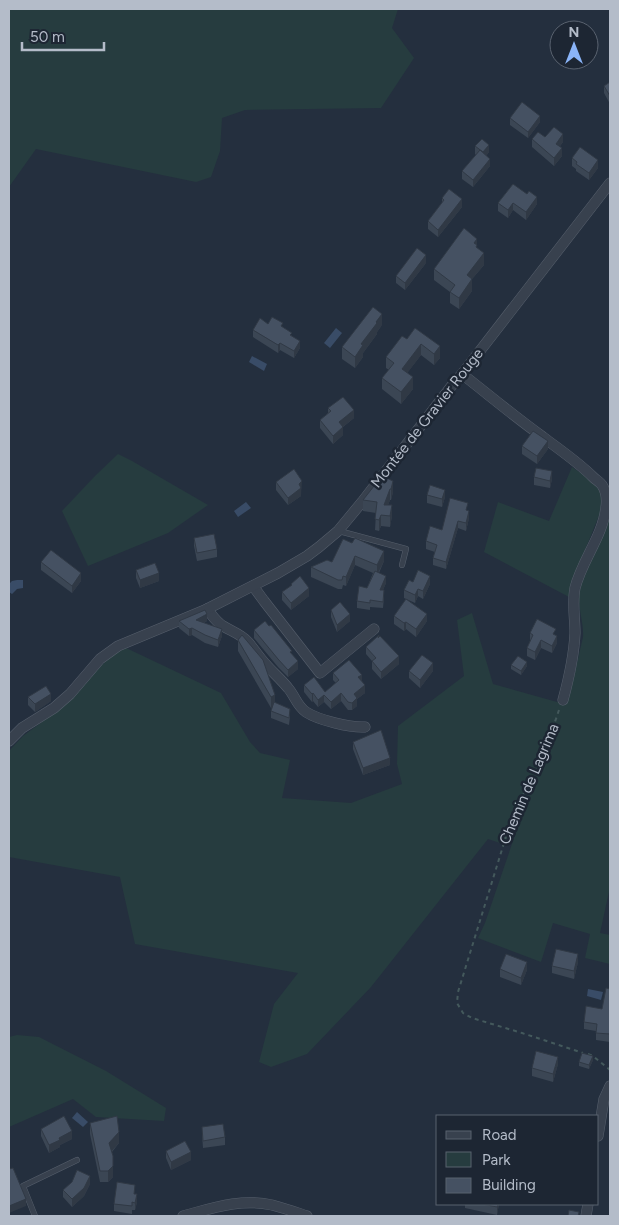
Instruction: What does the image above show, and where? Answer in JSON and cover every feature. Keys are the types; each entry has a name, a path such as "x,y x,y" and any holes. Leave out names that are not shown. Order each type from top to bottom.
{"street":[{"name":"Montée de Gravier Rouge","path":"9,741 22,728 54,708 70,694 100,659 114,649 207,609 253,586 307,556 338,530 610,183"},
{"path":"462,374 524,424 586,470 602,486 606,498 606,508 602,523 590,553 578,574 574,591 574,648 563,700"},
{"path":"253,586 320,672 374,629"},
{"path":"207,609 221,625 247,641 261,660 282,680 300,707 306,712 331,722 357,728 365,727"},
{"path":"599,1130 604,1099 610,1086"},
{"path":"183,1216 222,1205 255,1203 272,1205 306,1216"}],"lane":[{"path":"338,530 406,549 402,565"},
{"path":"35,1216 23,1186 77,1160"}],"path":[{"name":"Chemin de Lagrima","path":"563,700 545,751 508,830 458,992 457,1003 463,1013 472,1018 593,1056 610,1070"}],"green space":[{"path":"9,9 398,9 392,28 414,58 381,108 245,110 222,118 220,151 211,177 196,182 36,149 9,187"},
{"path":"118,454 208,505 168,533 88,566 62,511"},
{"path":"572,467 588,478 600,490 604,503 573,580 569,597 484,552 498,502 549,521"},
{"path":"609,517 610,887 600,933 610,935 610,964 585,958 590,934 553,923 541,962 478,938 485,923 515,835 500,843 488,839 371,987 307,1054 271,1067 259,1062 274,1004 298,973 135,944 120,877 9,857 9,751 122,646 221,693 250,742 260,753 290,760 282,798 351,803 402,784 397,764 398,726 464,676 457,620 472,613 493,684 557,702 569,698 583,637 579,600 580,585 591,555"},
{"path":"17,1035 39,1037 106,1071 166,1108 164,1121 96,1117 73,1099 9,1127 9,1037"}],"water":[{"path":"336,328 342,333 330,348 324,343"},
{"path":"252,356 267,364 264,371 249,362"},
{"path":"246,502 251,508 238,517 234,511"},
{"path":"17,580 23,580 23,588 17,589 12,594 9,592 9,584"},
{"path":"588,989 603,992 601,1000 587,996"},
{"path":"77,1112 88,1122 83,1127 72,1118"}],"building":[{"path":"610,82 610,96 604,86"},
{"path":"522,102 540,116 528,132 510,118"},
{"path":"554,127 563,134 556,144 562,148 554,158 532,139 538,132 545,137"},
{"path":"482,139 489,145 483,152 475,146"},
{"path":"580,147 598,160 589,173 576,164 577,162 572,158"},
{"path":"480,150 490,159 473,180 462,171"},
{"path":"513,184 527,194 529,191 537,197 526,212 513,203 508,210 498,203"},
{"path":"449,189 462,199 438,230 428,221 444,200 442,198"},
{"path":"464,228 477,239 474,243 477,245 476,247 484,253 467,275 472,279 459,298 450,292 455,285 434,269"},
{"path":"417,248 426,255 405,283 396,276"},
{"path":"373,307 382,314 361,344 363,345 355,357 342,347"},
{"path":"272,317 283,323 281,326 300,341 294,351 280,343 278,345 253,330 260,318 268,324"},
{"path":"415,328 440,346 434,354 421,344 402,369 413,377 401,392 382,378 394,363 386,357 402,336 407,339"},
{"path":"343,397 354,410 339,422 343,427 333,436 320,420 331,411 328,408"},
{"path":"533,431 548,441 537,456 522,446"},
{"path":"536,468 552,471 550,481 534,477"},
{"path":"294,469 302,481 299,484 301,488 288,498 276,482"},
{"path":"382,476 393,481 384,505 392,505 390,516 381,515 379,520 375,519 377,502 363,500"},
{"path":"430,485 445,490 442,499 427,495"},
{"path":"450,498 468,503 466,510 469,511 466,523 458,521 446,562 433,558 437,545 426,541 430,526 442,530"},
{"path":"214,534 217,549 197,553 194,538"},
{"path":"355,538 384,551 377,565 355,556 346,577 343,576 342,580 338,580 311,567 327,560 332,562 343,539 352,543"},
{"path":"51,550 81,573 72,586 41,562"},
{"path":"155,563 159,573 140,580 136,570"},
{"path":"418,570 430,576 423,591 418,589 415,595 404,590 409,580 413,582"},
{"path":"375,571 386,576 380,590 384,590 383,602 357,601 359,586 367,588"},
{"path":"300,576 309,588 291,603 282,592"},
{"path":"406,599 427,614 416,629 394,616"},
{"path":"340,602 350,614 337,625 331,610"},
{"path":"205,610 207,614 196,620 222,629 218,640 192,628 189,629 179,621"},
{"path":"537,619 556,629 553,634 557,636 552,646 541,640 535,652 527,648 533,635 530,633"},
{"path":"265,621 269,626 271,625 298,661 288,670 254,630"},
{"path":"242,635 263,660 275,695 271,697 238,640"},
{"path":"379,635 378,638 380,636 399,656 381,672 372,661 376,658 366,647"},
{"path":"422,655 433,663 420,680 409,671"},
{"path":"518,656 527,662 521,671 511,665"},
{"path":"349,660 362,675 358,677 365,685 354,694 357,698 352,703 348,702 341,693 331,702 324,695 318,700 304,685 314,677 325,692 339,680 333,673"},
{"path":"46,686 51,694 35,704 28,697"},
{"path":"274,702 290,709 289,718 271,711"},
{"path":"381,730 390,758 363,768 353,742"},
{"path":"556,949 578,954 574,971 552,966"},
{"path":"506,954 527,962 521,978 500,969"},
{"path":"606,988 610,989 610,1034 596,1033 597,1024 584,1022 586,1006 602,1009"},
{"path":"536,1051 558,1057 553,1074 532,1068"},
{"path":"582,1053 593,1056 589,1065 579,1062"},
{"path":"64,1116 72,1131 49,1145 41,1129"},
{"path":"117,1116 119,1132 109,1143 113,1156 113,1166 108,1171 100,1171 90,1123"},
{"path":"223,1124 225,1137 203,1141 202,1127"},
{"path":"185,1141 191,1152 171,1162 166,1151"},
{"path":"13,1168 26,1199 9,1206 9,1169"},
{"path":"77,1170 90,1176 84,1188 72,1199 63,1190 72,1182"},
{"path":"117,1182 135,1185 134,1194 137,1194 135,1203 132,1202 132,1206 114,1204"},
{"path":"569,1210 579,1212 578,1216 568,1216"}]}
